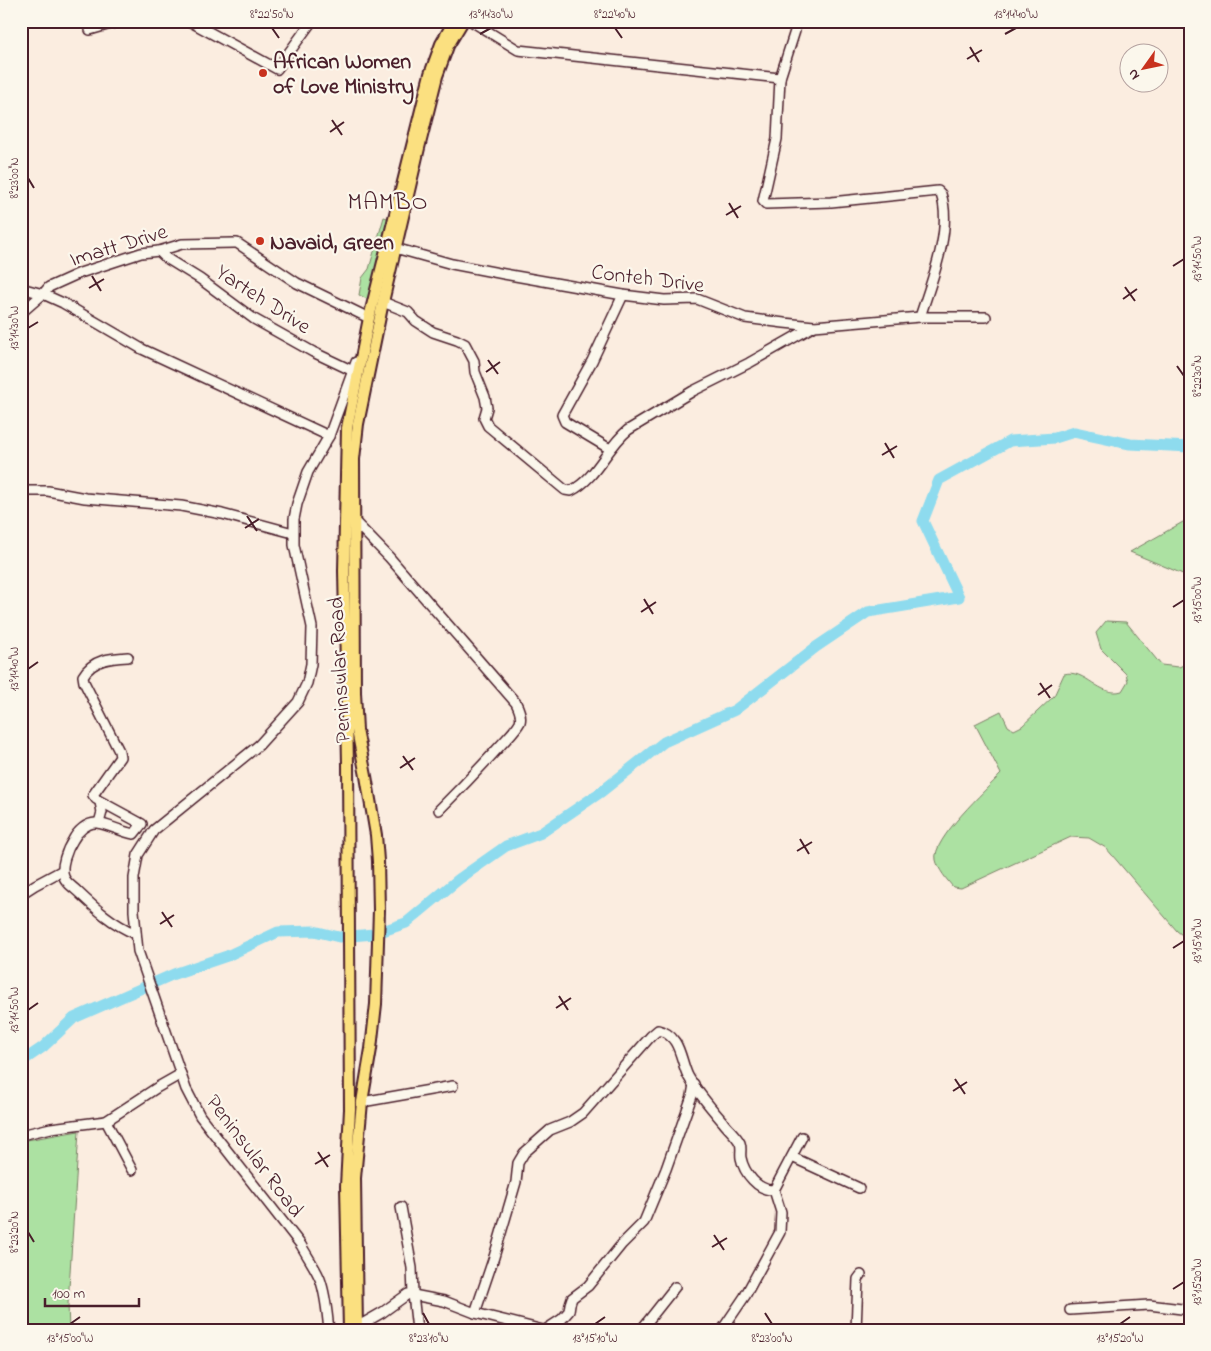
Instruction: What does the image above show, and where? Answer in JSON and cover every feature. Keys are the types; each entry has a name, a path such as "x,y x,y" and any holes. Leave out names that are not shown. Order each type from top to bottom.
{"main road":[{"name":"Peninsular Road","path":"355,1329 346,1186 350,1109 348,755 344,647 347,428 383,302 435,58 454,21"},
{"name":"Peninsular Road","path":"355,1329 355,1178 362,1102 371,1049 378,961 379,910 376,835 356,721 354,459 367,356 369,318 415,148 437,76 448,46 463,21"}],"street":[{"path":"90,30 121,21"},
{"path":"189,21 277,69 312,21"},
{"path":"471,21 518,50 780,78"},
{"path":"796,21 795,31 780,78 776,138 763,201 766,204 830,202 938,191 941,194 944,214 943,235 920,317"},
{"name":"Imatt Drive","path":"21,312 49,287 141,252 159,251 182,244 238,243 297,283 369,318"},
{"name":"Conteh Drive","path":"395,248 452,264 623,295 664,300 697,299 745,318 814,326 920,317 986,317"},
{"name":"Yarteh Drive","path":"159,251 166,258 254,319 314,352 354,371"},
{"path":"21,288 43,294 83,313 142,349 329,436"},
{"path":"610,449 565,422 562,415 592,361 623,295"},
{"path":"383,302 408,312 416,321 433,332 465,344 474,360 485,398 487,408 484,418 488,426 565,490 571,492 598,467 618,438 642,420 693,391 750,363 814,326"},
{"name":"Peninsular Road","path":"329,1330 324,1293 320,1278 311,1261 301,1245 200,1116 186,1089 138,952 133,892 138,855 154,830 259,745 298,702 307,683 311,664 312,626 293,533 297,504 308,472 329,436 358,359 367,356"},
{"path":"21,491 48,491 85,498 181,506 222,514 293,533"},
{"path":"354,521 389,557 519,708 520,721 512,733 438,810"},
{"path":"128,657 110,658 98,662 91,666 84,676 84,682 119,751 120,757 93,795 100,802 142,824 137,832 132,834 99,823 88,826 76,835 69,846 63,870 67,882 95,909 112,922 136,934"},
{"path":"99,823 102,812 100,802"},
{"path":"21,894 63,870"},
{"path":"475,1313 516,1182 518,1163 524,1153 550,1130 570,1122 583,1113 658,1030 666,1032 677,1044 688,1075 741,1144 741,1158 751,1178 759,1186 768,1190 774,1190"},
{"path":"21,1135 51,1128 106,1121 181,1074"},
{"path":"355,1329 408,1294 444,1301 475,1313 544,1330 562,1319 570,1311 572,1298 588,1286 622,1244 644,1222 666,1169 692,1096 694,1084"},
{"path":"362,1102 453,1086"},
{"path":"106,1121 132,1170"},
{"path":"722,1330 745,1296 780,1232 781,1212 774,1190 802,1137"},
{"path":"792,1157 859,1188"},
{"path":"401,1207 412,1268 417,1330"},
{"path":"856,1330 858,1279 861,1275"},
{"path":"641,1330 675,1287"},
{"path":"1070,1310 1149,1305 1190,1310"}],"green space":[{"path":"384,217 394,220 375,303 359,295 362,278 369,269"},
{"path":"1190,518 1190,577 1130,552"},
{"path":"1106,621 1126,622 1161,665 1179,667 1190,662 1190,941 1177,931 1106,848 1089,838 1071,837 961,888 953,887 941,871 936,860 937,851 942,840 951,828 1001,774 975,724 1001,711 1008,726 1014,730 1022,726 1054,696 1064,674 1072,673 1079,675 1107,690 1114,692 1122,691 1128,681 1126,674 1101,649 1096,633"},
{"path":"79,1131 68,1304 69,1330 21,1330 21,1141"}],"waterway":[{"path":"21,1062 43,1047 74,1018 174,974 227,956 278,932 314,931 339,937 374,934 406,923 459,879 506,846 541,833 601,792 664,742 735,710 816,647 868,612 959,597 923,521 939,480 1010,441 1055,438 1074,432 1130,444 1190,447"}],"place":[{"name":"African Women of Love Ministry","path":"263,73"},
{"name":"Navaid, Green","path":"260,241"}],"district":[{"name":"MAMBO","path":"388,201"}]}
